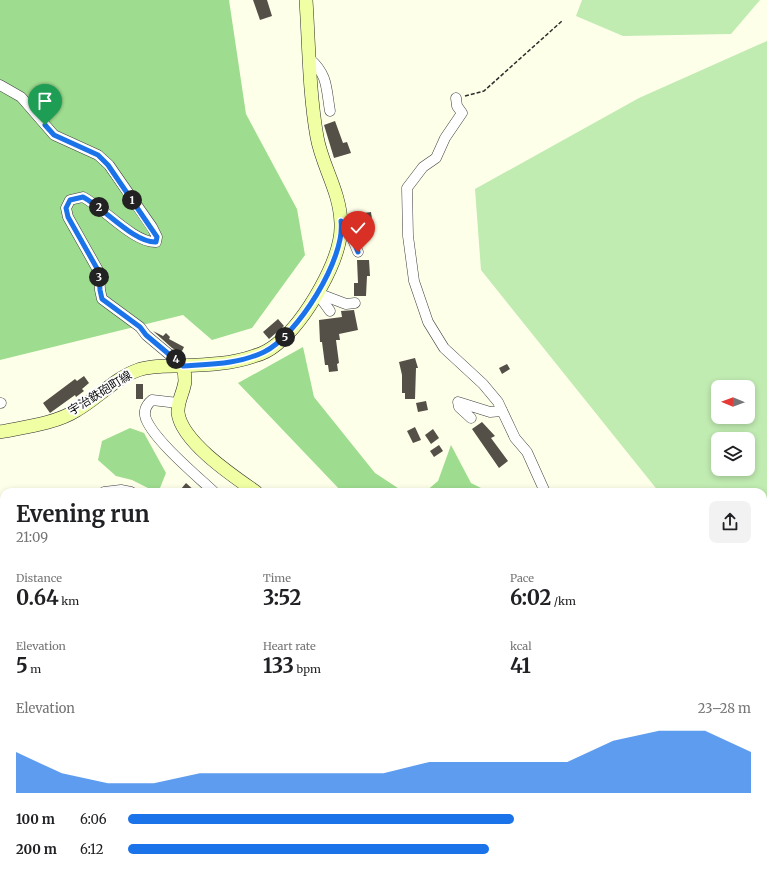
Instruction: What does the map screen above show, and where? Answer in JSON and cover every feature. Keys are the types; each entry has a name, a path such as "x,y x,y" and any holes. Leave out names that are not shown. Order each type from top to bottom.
{"street":[{"name":"宇治鉄砲町線","path":"0,432 33,425 75,412 104,390 138,370 239,361 265,352 287,335 301,318 330,271 338,249 341,221 338,196 317,138 306,0"},
{"path":"310,58 317,65 324,76 330,111"},
{"path":"0,85 21,97 54,135 91,152 108,165 152,227 157,237 156,242 148,242 124,227 94,203 83,197 70,200 66,208 68,217 99,272 102,299 140,327 146,335 183,366 185,381 178,403 178,414 183,430 229,474 250,488"},
{"path":"456,98 457,106 462,113 460,118 445,138 436,158 423,167 407,188 408,236 414,281 428,322 444,348 483,384 498,402 515,438 527,452 543,488"},
{"path":"341,221 348,228 358,252"},
{"path":"316,293 346,304 355,303"},
{"path":"316,293 330,311"},
{"path":"178,403 152,400 145,410 146,419 166,446 210,488"},
{"path":"471,418 458,407 458,402 490,412 502,411"}],"path":[{"path":"456,98 484,91 562,21"}],"green space":[{"path":"0,0 229,0 246,114 297,209 305,255 252,328 212,340 183,315 0,360"},
{"path":"582,0 760,0 731,34 623,36 576,16"},
{"path":"767,41 767,488 656,488 481,270 475,189 639,98"},
{"path":"303,347 314,397 375,473 398,488 338,488 238,383"},
{"path":"130,428 144,433 166,473 160,488 148,488 132,480 116,476 98,460 102,441"},
{"path":"451,445 471,483 481,488 430,488 438,481"}],"building":[{"path":"253,0 267,0 272,16 260,20"},
{"path":"335,121 343,143 347,142 351,153 334,158 324,125"},
{"path":"371,212 373,227 367,228 364,213"},
{"path":"357,260 369,260 370,276 367,276 366,296 354,296 354,283 358,283"},
{"path":"354,310 358,330 339,334 340,340 336,340 339,363 337,364 338,371 329,372 328,365 325,365 322,342 320,342 319,320 342,317 341,311"},
{"path":"278,319 284,326 269,339 263,332"},
{"path":"153,331 163,336 166,333 170,337 169,339 184,347 181,353 172,348"},
{"path":"415,358 418,368 416,368 415,399 405,399 405,393 402,393 402,375 399,362"},
{"path":"507,364 510,369 502,374 499,368"},
{"path":"84,376 89,383 82,389 84,391 76,397 75,395 50,413 43,403 75,379 77,381"},
{"path":"136,384 143,384 143,399 136,399"},
{"path":"426,401 428,410 418,412 416,403"},
{"path":"482,422 495,436 491,438 508,461 499,468 472,429"},
{"path":"415,427 421,440 413,443 407,431"},
{"path":"433,429 439,438 431,444 425,435"},
{"path":"439,445 443,451 434,457 430,451"},
{"path":"186,483 192,488 182,488"}],"route":[{"path":"45,125 54,135 98,155 108,165 132,201 152,227 157,237 156,242 148,242 124,227 94,203 83,197 70,200 66,208 68,217 99,272 102,299 140,327 146,335 183,366 239,361 265,352 287,335 301,318 330,271 338,249 342,224 341,221 348,228 358,252"}]}
